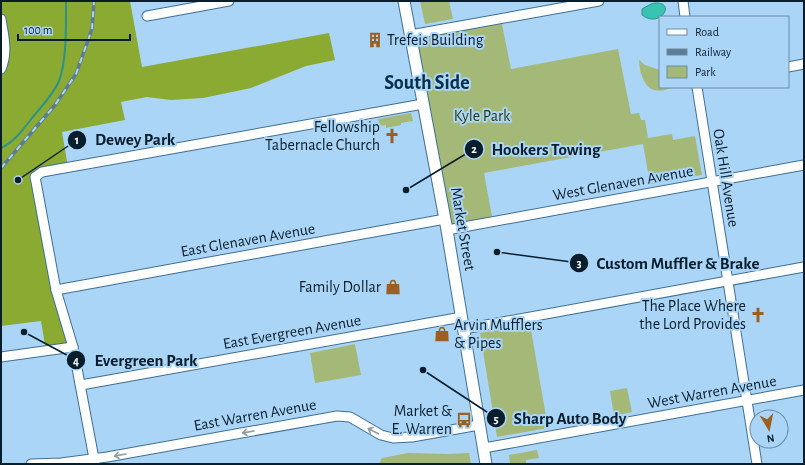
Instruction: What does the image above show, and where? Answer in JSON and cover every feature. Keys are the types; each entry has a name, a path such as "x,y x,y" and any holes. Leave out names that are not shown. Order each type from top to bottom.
{"main road":[{"name":"Market Street","path":"404,1 446,225 486,464"}],"street":[{"path":"146,16 229,1"},
{"path":"410,35 599,1"},
{"path":"683,1 685,16"},
{"path":"1,19 6,51 1,69"},
{"path":"789,67 804,64"},
{"name":"Oak Hill Avenue","path":"696,88 757,464"},
{"path":"94,461 73,347 56,290 35,178 37,175 42,172 423,104"},
{"name":"West Glenaven Avenue","path":"446,225 804,166"},
{"name":"East Glenaven Avenue","path":"56,290 446,225"},
{"path":"464,329 804,267"},
{"name":"East Evergreen Avenue","path":"81,385 462,317"},
{"path":"1,357 73,347"},
{"name":"West Warren Avenue","path":"484,448 804,390"},
{"name":"East Warren Avenue","path":"31,464 94,461 337,416 350,417 381,435 393,438 412,437 479,425"}],"green space":[{"path":"420,1 449,1 453,19 425,24"},
{"name":"Kyle Park","path":"501,19 511,69 618,49 631,114 639,113 641,120 645,120 648,138 672,134 673,140 695,136 702,175 650,184 643,144 484,173 493,222 447,230 410,35"},
{"path":"639,60 645,65 659,70 659,88 669,88 657,91 647,86 641,74"},
{"path":"411,113 413,121 386,128 386,125 380,126 378,119"},
{"path":"530,324 548,428 497,437 480,333"},
{"path":"355,344 361,375 315,383 310,353"},
{"path":"627,388 632,412 614,416 610,391"},
{"path":"537,450 539,458 526,460 526,463 510,464 509,455"},
{"path":"408,453 469,453 471,464 379,464 382,458"}],"shaded area":[{"path":"1,1 130,1 142,67 329,33 335,60 306,66 251,88 203,98 171,100 147,97 121,102 125,120 62,132 68,167 35,178 73,347 46,351 41,321 1,326"},
{"path":"655,3 665,6 664,14 655,19 642,15 642,9"}],"waterway":[{"path":"1,148 22,131 50,96 59,81 62,73 65,53 66,1"}],"railway":[{"path":"1,168 55,105 76,74 92,29 94,1"}],"place":[{"name":"Trefeis Building","path":"375,40"},
{"name":"Fellowship Tabernacle Church","path":"392,136"},
{"name":"Dewey Park","path":"18,180"},
{"name":"Hookers Towing","path":"406,190"},
{"name":"Custom Muffler & Brake","path":"497,252"},
{"name":"Family Dollar","path":"393,287"},
{"name":"The Place Where the Lord Provides","path":"758,315"},
{"name":"Evergreen Park","path":"24,332"},
{"name":"Arvin Mufflers & Pipes","path":"442,334"},
{"name":"Sharp Auto Body","path":"423,370"},
{"name":"Market & E. Warren","path":"464,420"}],"district":[{"name":"South Side","path":"427,83"}]}
